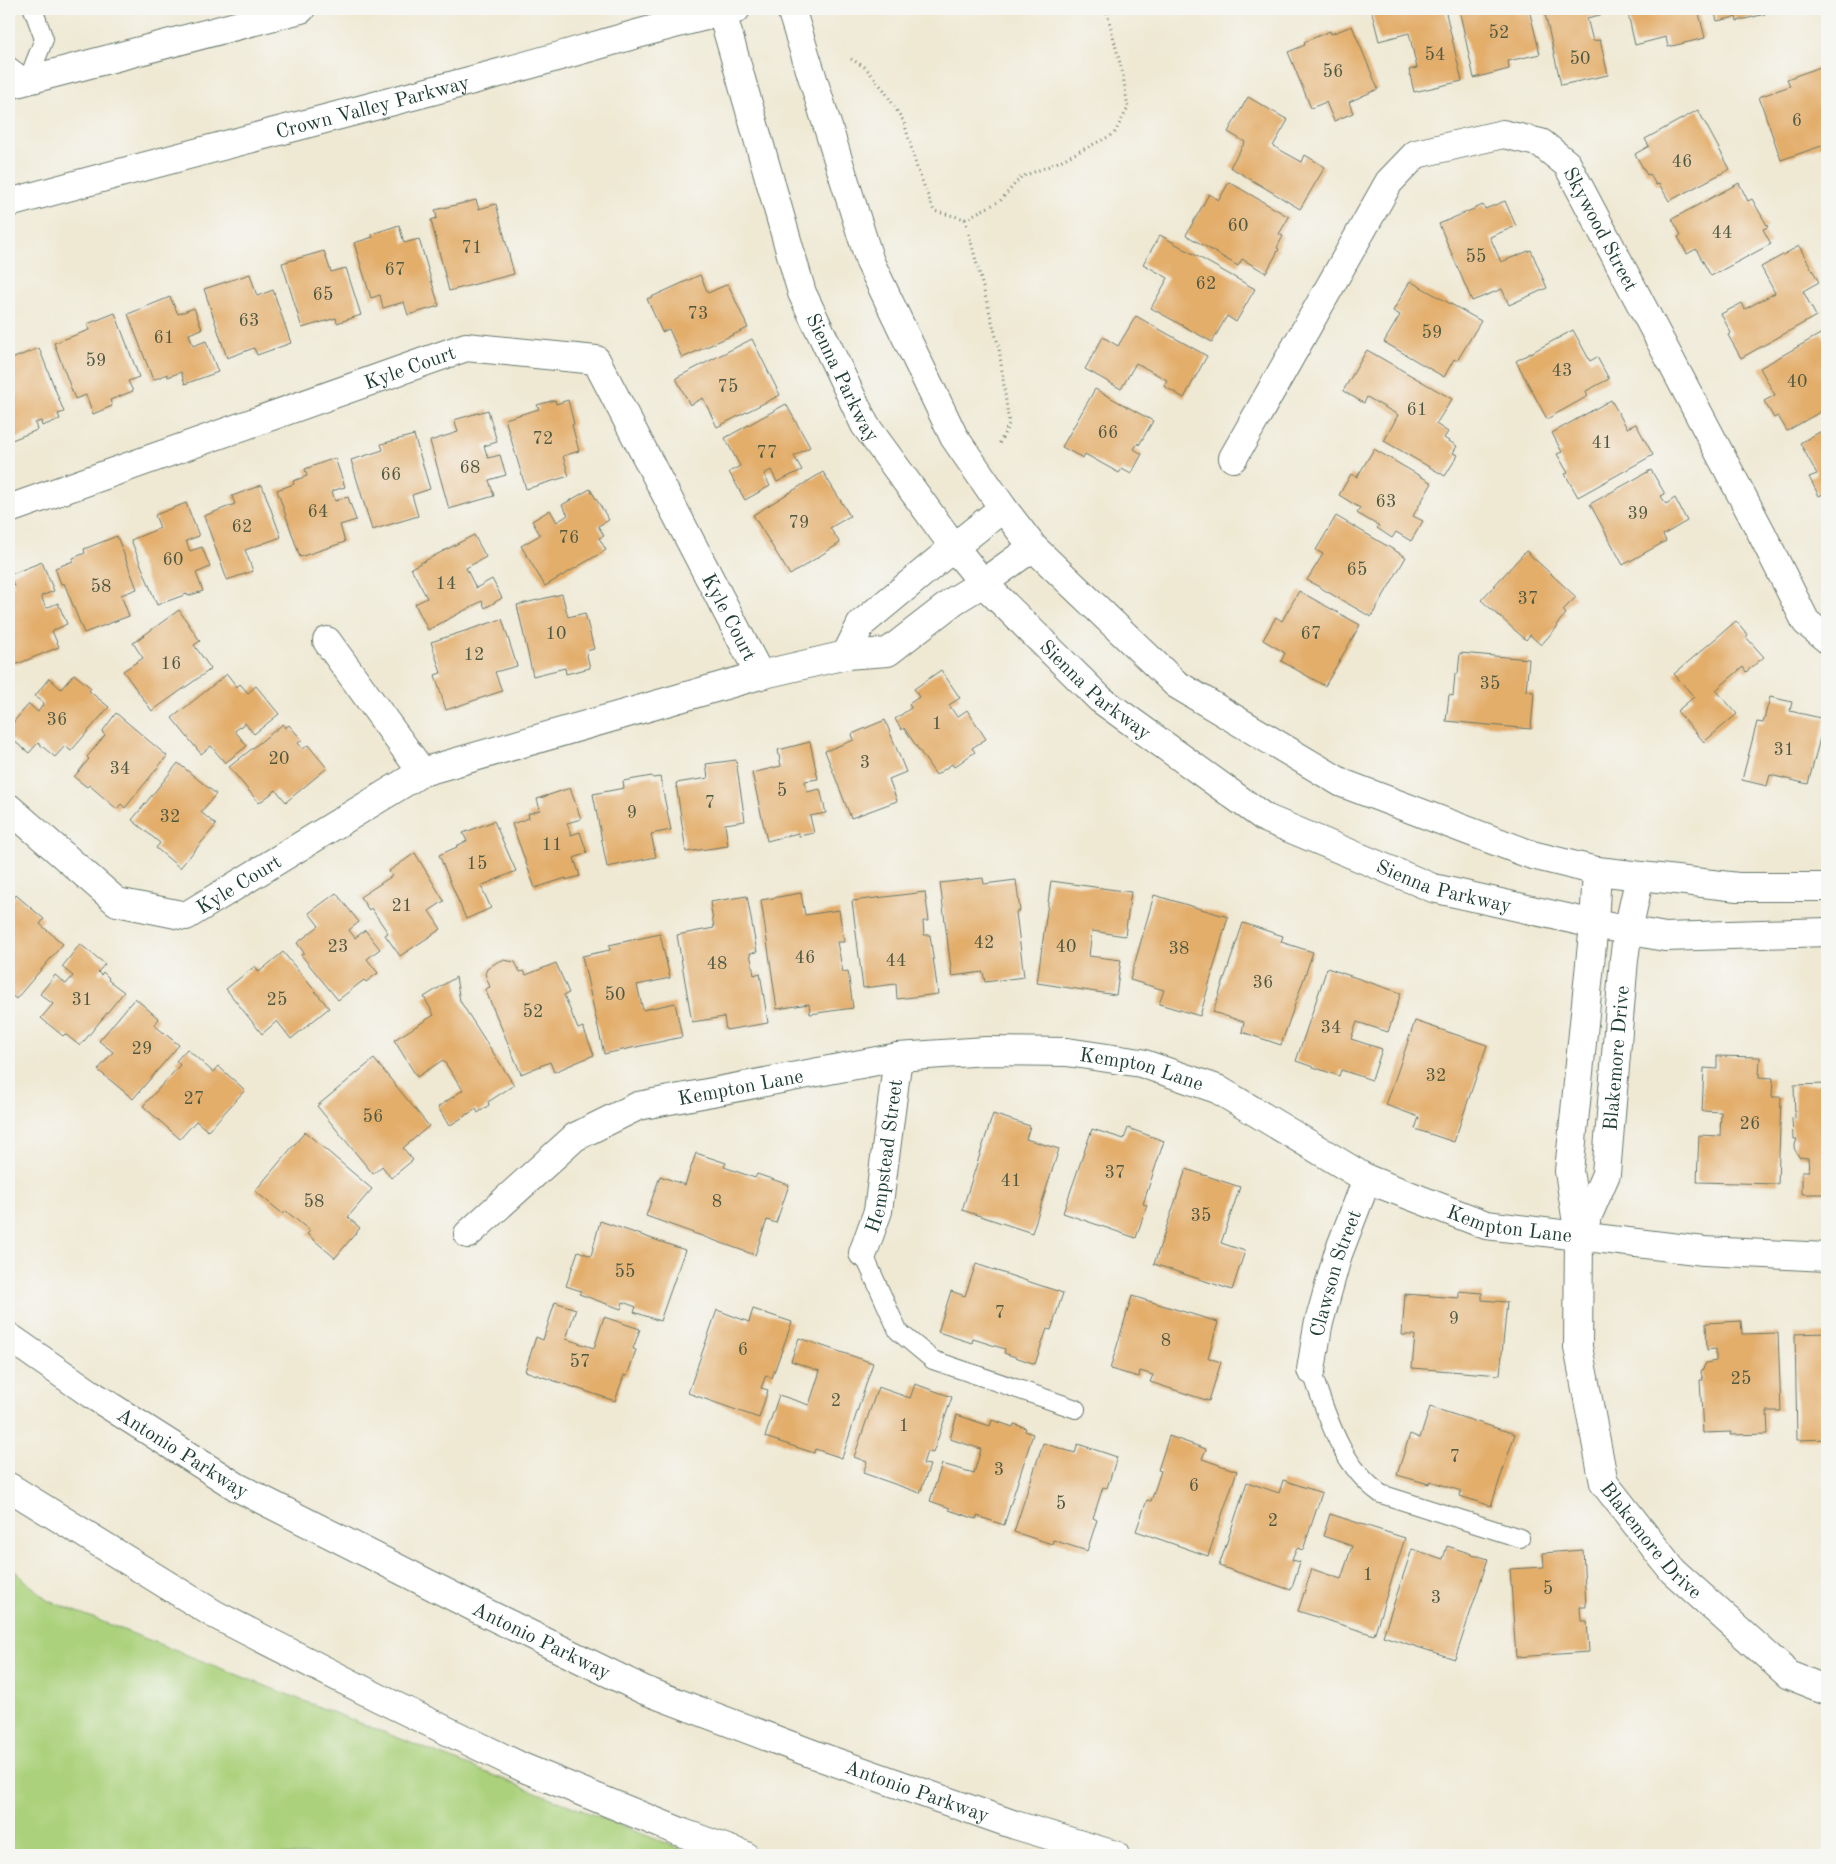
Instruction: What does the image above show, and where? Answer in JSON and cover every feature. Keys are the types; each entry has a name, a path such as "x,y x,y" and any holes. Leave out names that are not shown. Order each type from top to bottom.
{"street":[{"path":"15,77 301,9"},
{"path":"791,9 870,262 954,436 1002,508 1033,547 1176,684 1342,782 1532,855 1597,870 1738,887 1827,887"},
{"name":"Crown Valley Parkway","path":"9,203 188,154 500,73 727,10"},
{"name":"Sienna Parkway","path":"727,10 802,293 866,425 954,547 983,583 1100,699 1265,818 1433,888 1594,924 1665,937 1827,932"},
{"name":"Skywood Street","path":"1233,458 1389,182 1416,154 1503,134 1541,143 1567,164 1761,532 1806,622 1827,639"},
{"name":"Kyle Court","path":"9,509 466,347 596,360 760,675"},
{"path":"846,656 861,624 1002,508"},
{"name":"Kyle Court","path":"9,808 117,902 186,916 422,772 760,675 846,656 888,652 955,600 983,583 1033,547"},
{"path":"327,641 422,772"},
{"name":"Blakemore Drive","path":"1597,870 1594,924 1569,1171 1579,1236 1578,1347 1604,1483 1673,1571 1789,1675 1827,1690"},
{"name":"Blakemore Drive","path":"1579,1236 1606,1174 1628,930 1640,876"},
{"name":"Kempton Lane","path":"468,1234 575,1137 638,1106 898,1057 986,1051 1068,1052 1141,1063 1217,1089 1367,1179 1486,1225 1704,1251 1827,1257"},
{"name":"Hempstead Street","path":"863,1253 878,1211 898,1057"},
{"name":"Clawson Street","path":"1311,1370 1318,1326 1338,1254 1367,1179"},
{"name":"Antonio Parkway","path":"9,1337 90,1394 237,1487 480,1610 644,1690 821,1757 1016,1825 1115,1855"},
{"path":"9,1487 214,1614 379,1698 524,1768 682,1833 744,1855"}],"lane":[{"path":"15,77 44,39 33,9"},
{"path":"863,1253 898,1331 933,1360 1076,1409"},
{"path":"1311,1370 1333,1431 1354,1470 1367,1484 1381,1494 1520,1538"}],"path":[{"path":"851,59 866,68 884,90 904,122 917,168 934,212 965,220 1000,201 1021,177 1052,165 1114,134 1128,108 1124,75 1106,9"},
{"path":"965,220 1000,348 1009,424 996,451"}],"green space":[{"path":"9,1566 47,1600 696,1855 9,1855"}],"building":[{"path":"1371,9 1445,9 1462,81 1414,92 1409,70 1417,68 1409,33 1379,41"},
{"path":"1459,9 1529,9 1540,54 1508,61 1509,69 1474,78"},
{"path":"1544,9 1616,9 1617,11 1587,18 1593,41 1600,40 1608,75 1561,85"},
{"path":"1627,9 1698,9 1705,38 1668,47 1666,37 1635,45"},
{"path":"1714,9 1763,9 1765,14 1737,21 1736,17 1717,21"},
{"path":"1352,26 1378,89 1349,102 1353,113 1334,121 1326,102 1311,108 1288,52 1305,45 1304,42 1330,31 1331,34"},
{"path":"1823,66 1827,79 1827,144 1781,160 1759,97 1790,86 1787,79"},
{"path":"1248,97 1288,120 1273,146 1302,162 1305,155 1325,167 1300,209 1230,167 1245,142 1228,132"},
{"path":"1698,110 1730,169 1669,201 1659,184 1656,185 1650,174 1647,175 1635,154 1649,146 1645,139"},
{"path":"1229,182 1289,217 1279,234 1283,236 1277,248 1279,249 1266,273 1242,259 1238,266 1186,235 1209,194 1219,200"},
{"path":"1739,183 1748,201 1752,199 1768,227 1763,229 1771,244 1711,276 1696,249 1687,254 1678,237 1681,235 1672,219"},
{"path":"476,200 479,209 496,204 514,274 449,291 431,220 437,218 435,210"},
{"path":"1505,201 1516,226 1490,237 1501,262 1531,250 1547,288 1509,305 1502,289 1472,301 1439,224 1483,205 1485,209"},
{"path":"399,225 404,243 419,239 439,306 408,315 404,302 383,308 380,295 371,298 354,243 373,237 372,234"},
{"path":"1160,235 1255,289 1236,322 1227,316 1212,342 1151,308 1168,278 1143,264"},
{"path":"1799,246 1819,282 1803,291 1816,316 1741,358 1728,335 1731,333 1721,314 1742,303 1745,309 1775,293 1761,267"},
{"path":"324,251 331,272 346,268 361,315 337,323 336,318 302,328 282,263"},
{"path":"250,274 257,296 273,290 291,343 257,355 254,348 227,358 204,289"},
{"path":"700,275 708,293 728,284 748,328 682,358 669,329 662,332 647,299"},
{"path":"1410,281 1481,321 1457,361 1454,359 1444,377 1384,342 1400,315 1393,311"},
{"path":"170,297 178,314 194,308 202,329 189,334 193,346 206,341 218,372 185,384 181,372 168,377 167,374 153,380 128,314"},
{"path":"115,313 139,377 128,381 133,391 110,400 112,406 93,414 86,395 75,399 54,343 89,330 87,324"},
{"path":"1136,316 1207,356 1184,398 1164,386 1167,380 1136,363 1121,389 1085,369 1103,337 1118,346"},
{"path":"1573,330 1590,361 1597,357 1609,379 1586,391 1588,396 1547,419 1516,361"},
{"path":"1822,333 1827,343 1827,408 1787,431 1778,416 1774,418 1764,401 1775,395 1760,368"},
{"path":"752,339 780,395 717,427 703,398 690,405 676,378"},
{"path":"39,348 64,412 58,414 60,419 42,426 41,421 35,423 37,430 12,440 9,431 9,360"},
{"path":"1367,350 1452,399 1436,424 1448,432 1444,438 1457,446 1453,453 1458,455 1445,476 1384,441 1398,415 1367,397 1364,403 1343,391"},
{"path":"1095,389 1153,421 1139,445 1138,443 1134,449 1142,454 1131,474 1122,469 1119,473 1085,454 1083,458 1062,447"},
{"path":"555,400 556,404 568,400 579,451 563,456 569,476 526,489 505,419 539,409 537,405"},
{"path":"1611,400 1627,428 1636,424 1653,455 1578,497 1565,474 1568,473 1557,454 1562,452 1552,433"},
{"path":"786,404 810,447 794,456 802,470 777,482 771,470 764,474 770,486 745,500 729,472 740,466 725,438"},
{"path":"488,410 497,442 484,446 488,458 500,455 506,475 489,480 494,496 449,509 430,441 458,432 454,420"},
{"path":"1827,428 1827,492 1819,496 1809,477 1817,474 1800,443"},
{"path":"414,435 430,489 412,495 418,516 372,530 351,460 383,450 381,444"},
{"path":"1374,449 1432,483 1413,516 1423,521 1411,541 1396,532 1392,538 1377,528 1379,526 1357,513 1360,508 1339,495 1351,474 1357,477"},
{"path":"335,458 345,487 332,491 335,501 348,497 356,520 340,525 345,542 300,557 277,490 294,484 293,481 307,476 305,469"},
{"path":"1651,470 1665,494 1661,496 1666,504 1675,498 1687,521 1663,535 1666,541 1623,565 1590,504"},
{"path":"823,472 850,516 830,528 840,543 790,575 753,515"},
{"path":"262,485 281,537 245,550 253,571 227,580 204,516 235,504 232,496"},
{"path":"590,489 609,520 598,526 604,536 599,538 606,550 545,586 521,546 540,535 532,521 550,510 557,522 568,515 562,505"},
{"path":"186,503 199,536 186,541 190,551 202,547 210,567 196,573 203,591 188,596 187,594 157,605 131,540 160,528 155,515"},
{"path":"1336,516 1406,557 1371,617 1307,580 1323,554 1316,550"},
{"path":"474,535 486,557 466,568 476,588 492,579 502,598 485,608 482,601 428,630 415,604 427,598 411,568"},
{"path":"117,536 137,589 121,595 129,616 84,633 64,583 61,584 55,568 73,561 73,558 85,553 84,549"},
{"path":"1526,551 1576,597 1563,610 1566,614 1541,645 1530,635 1526,640 1481,600"},
{"path":"42,562 54,591 41,596 46,608 58,603 67,624 52,631 59,647 15,665 9,650 9,588 14,586 9,575"},
{"path":"1299,591 1360,625 1325,686 1281,661 1285,653 1263,640 1276,617 1282,621"},
{"path":"562,594 568,617 585,613 594,649 586,651 590,668 566,674 565,668 533,676 517,605"},
{"path":"179,610 200,641 194,645 211,669 152,711 123,671 143,658 133,643"},
{"path":"502,619 517,666 495,672 502,691 446,710 435,675 441,673 431,642"},
{"path":"1736,621 1748,635 1746,637 1764,657 1746,672 1743,667 1716,690 1737,714 1704,742 1677,711 1694,697 1674,674"},
{"path":"1460,653 1529,659 1526,691 1534,692 1531,729 1446,721 1449,695 1453,696 1455,674 1458,674"},
{"path":"941,670 960,698 949,705 957,717 967,710 986,739 972,748 975,752 954,767 952,764 936,775 904,728 902,730 895,719 911,708 909,704 919,697 914,689"},
{"path":"74,674 91,688 89,691 109,707 71,751 65,746 55,757 38,743 29,753 9,737 9,727 29,704 38,712 44,703 35,696 49,678 61,689"},
{"path":"227,674 237,687 240,684 248,693 256,686 279,714 254,734 245,723 235,731 247,746 225,763 211,746 201,754 172,718"},
{"path":"1770,697 1792,702 1790,711 1825,719 1808,784 1770,775 1767,786 1742,780 1757,722 1763,723"},
{"path":"116,713 167,756 125,808 121,804 117,809 89,785 87,787 74,777 105,735 102,732"},
{"path":"885,720 906,772 889,779 897,801 851,818 825,751 854,740 852,734"},
{"path":"283,724 285,728 289,725 302,740 298,743 303,749 308,745 327,768 286,802 276,790 259,803 229,767"},
{"path":"810,742 818,779 805,781 807,792 820,789 826,813 810,816 814,833 799,836 798,833 767,841 752,773 781,766 778,750"},
{"path":"736,760 745,821 725,824 728,846 686,852 676,783 708,778 706,764"},
{"path":"178,763 216,794 201,812 216,825 180,868 156,848 160,843 132,820"},
{"path":"652,776 653,778 660,777 671,830 651,834 656,857 607,867 593,794 624,788 623,781"},
{"path":"570,788 581,819 567,823 571,835 580,832 587,853 574,858 580,876 566,880 566,878 535,888 512,824 529,818 528,814 540,810 537,799"},
{"path":"494,821 516,871 481,886 491,908 466,919 439,855 467,841 463,833"},
{"path":"415,853 444,901 429,911 441,929 400,956 385,935 388,933 371,908 369,910 360,897 392,876 389,871"},
{"path":"983,878 984,884 1016,880 1020,911 1016,912 1024,977 985,982 983,972 952,976 940,883"},
{"path":"1051,881 1131,892 1125,936 1092,931 1089,956 1121,960 1116,995 1037,983"},
{"path":"925,892 929,921 923,921 924,935 930,935 938,994 897,999 896,984 863,988 852,901"},
{"path":"336,893 359,922 349,930 355,938 365,930 380,949 367,959 378,973 366,982 364,980 338,1000 301,955 304,953 297,943 319,926 309,913"},
{"path":"801,893 805,915 839,910 844,942 837,942 843,972 848,971 853,1008 810,1014 809,1004 777,1009 761,900"},
{"path":"16,895 44,919 40,924 63,944 16,999 9,993 9,905"},
{"path":"1154,895 1228,917 1200,1016 1159,1004 1164,990 1130,980"},
{"path":"747,896 757,952 750,953 754,975 760,973 768,1023 726,1030 724,1017 692,1022 677,935 714,928 710,902"},
{"path":"1243,923 1283,936 1281,942 1313,952 1281,1045 1242,1032 1244,1022 1213,1012"},
{"path":"660,934 670,978 637,985 643,1010 675,1003 682,1037 604,1054 582,956 610,950 609,945"},
{"path":"80,944 105,964 98,972 101,975 103,972 109,978 108,980 124,992 80,1046 65,1034 63,1036 41,1018 53,1004 40,994 55,975 66,984 73,976 62,967"},
{"path":"283,952 329,1008 291,1039 277,1021 262,1034 226,989 255,966 259,972"},
{"path":"503,960 515,962 520,972 524,971 526,975 556,963 569,993 564,995 578,1029 583,1027 594,1055 554,1072 550,1062 521,1074 485,989 490,987 485,974 487,969"},
{"path":"1327,968 1401,993 1388,1032 1357,1022 1351,1039 1382,1049 1372,1080 1341,1070 1339,1076 1296,1061"},
{"path":"456,977 460,1001 514,1085 488,1102 489,1105 478,1113 476,1109 449,1126 438,1107 463,1090 443,1060 417,1077 394,1040 434,1015 424,997"},
{"path":"135,998 159,1019 154,1025 179,1045 133,1099 98,1070 113,1052 99,1041"},
{"path":"1415,1021 1487,1045 1454,1142 1415,1129 1419,1117 1386,1105"},
{"path":"187,1049 213,1072 218,1066 245,1090 208,1131 196,1121 180,1139 143,1106 180,1065 176,1061"},
{"path":"1717,1056 1760,1057 1759,1077 1773,1078 1772,1097 1781,1097 1778,1184 1697,1182 1699,1135 1720,1136 1721,1112 1702,1111 1704,1068 1717,1069"},
{"path":"374,1059 429,1126 403,1148 413,1160 391,1178 382,1166 373,1174 317,1106"},
{"path":"1827,1084 1827,1194 1802,1194 1802,1171 1809,1171 1808,1158 1799,1157 1794,1148 1797,1139 1793,1139 1792,1118 1795,1119 1794,1085"},
{"path":"993,1114 1030,1126 1026,1139 1059,1149 1032,1233 962,1210"},
{"path":"1128,1128 1164,1141 1143,1204 1147,1205 1136,1238 1063,1213 1092,1129 1124,1139"},
{"path":"305,1132 372,1189 348,1217 360,1228 335,1258 307,1234 310,1231 286,1211 283,1214 255,1191"},
{"path":"696,1153 726,1163 724,1167 755,1178 757,1174 789,1185 776,1223 767,1220 755,1255 646,1216 660,1176 685,1185"},
{"path":"1186,1169 1240,1187 1221,1243 1245,1251 1232,1290 1154,1264"},
{"path":"600,1221 685,1250 660,1321 634,1312 636,1307 623,1302 621,1309 579,1294 581,1291 566,1286 578,1251 591,1256"},
{"path":"976,1264 1063,1293 1051,1330 1047,1329 1035,1364 1004,1353 1005,1349 973,1339 972,1343 938,1332 951,1291 965,1296"},
{"path":"1459,1291 1482,1293 1482,1300 1507,1302 1500,1375 1412,1368 1415,1335 1402,1335 1405,1294 1459,1298"},
{"path":"1132,1296 1218,1322 1208,1358 1221,1362 1209,1401 1150,1382 1153,1375 1140,1371 1139,1377 1110,1369"},
{"path":"555,1302 576,1309 566,1339 594,1348 604,1317 640,1329 633,1349 636,1350 627,1376 624,1375 615,1401 525,1371 536,1337 543,1340"},
{"path":"753,1309 792,1322 772,1378 766,1375 761,1388 768,1390 759,1418 688,1393 717,1310 749,1322"},
{"path":"1741,1321 1742,1334 1778,1333 1781,1411 1767,1411 1768,1434 1730,1435 1731,1432 1703,1433 1700,1380 1703,1380 1701,1372 1706,1363 1716,1361 1716,1349 1707,1350 1706,1323"},
{"path":"1827,1333 1827,1439 1797,1440 1795,1334"},
{"path":"799,1338 873,1363 842,1458 815,1449 814,1453 765,1437 779,1395 809,1405 820,1371 791,1361"},
{"path":"915,1384 952,1397 933,1453 927,1451 923,1464 930,1465 920,1493 863,1473 867,1462 854,1457 878,1387 910,1398"},
{"path":"1430,1407 1515,1434 1491,1506 1460,1496 1461,1491 1430,1481 1429,1484 1397,1475 1410,1434 1420,1438"},
{"path":"957,1415 990,1426 992,1420 1013,1427 1014,1424 1026,1428 1025,1431 1033,1434 1004,1525 977,1516 976,1519 930,1501 942,1464 974,1473 981,1449 950,1439"},
{"path":"1169,1436 1206,1449 1202,1459 1237,1471 1208,1556 1136,1531 1147,1500 1151,1501 1161,1471 1158,1470"},
{"path":"1043,1443 1075,1453 1078,1444 1117,1457 1107,1488 1103,1487 1093,1518 1097,1520 1087,1551 1053,1540 1052,1544 1014,1532"},
{"path":"1283,1480 1322,1493 1303,1550 1297,1548 1292,1560 1300,1562 1291,1590 1219,1566 1247,1482 1279,1493"},
{"path":"1330,1514 1405,1538 1374,1635 1298,1611 1312,1569 1341,1579 1352,1546 1323,1536"},
{"path":"1447,1546 1488,1559 1455,1659 1383,1636 1412,1549 1443,1559"},
{"path":"1583,1550 1586,1607 1580,1607 1581,1621 1587,1621 1589,1652 1516,1657 1510,1569 1544,1567 1543,1553"}]}
